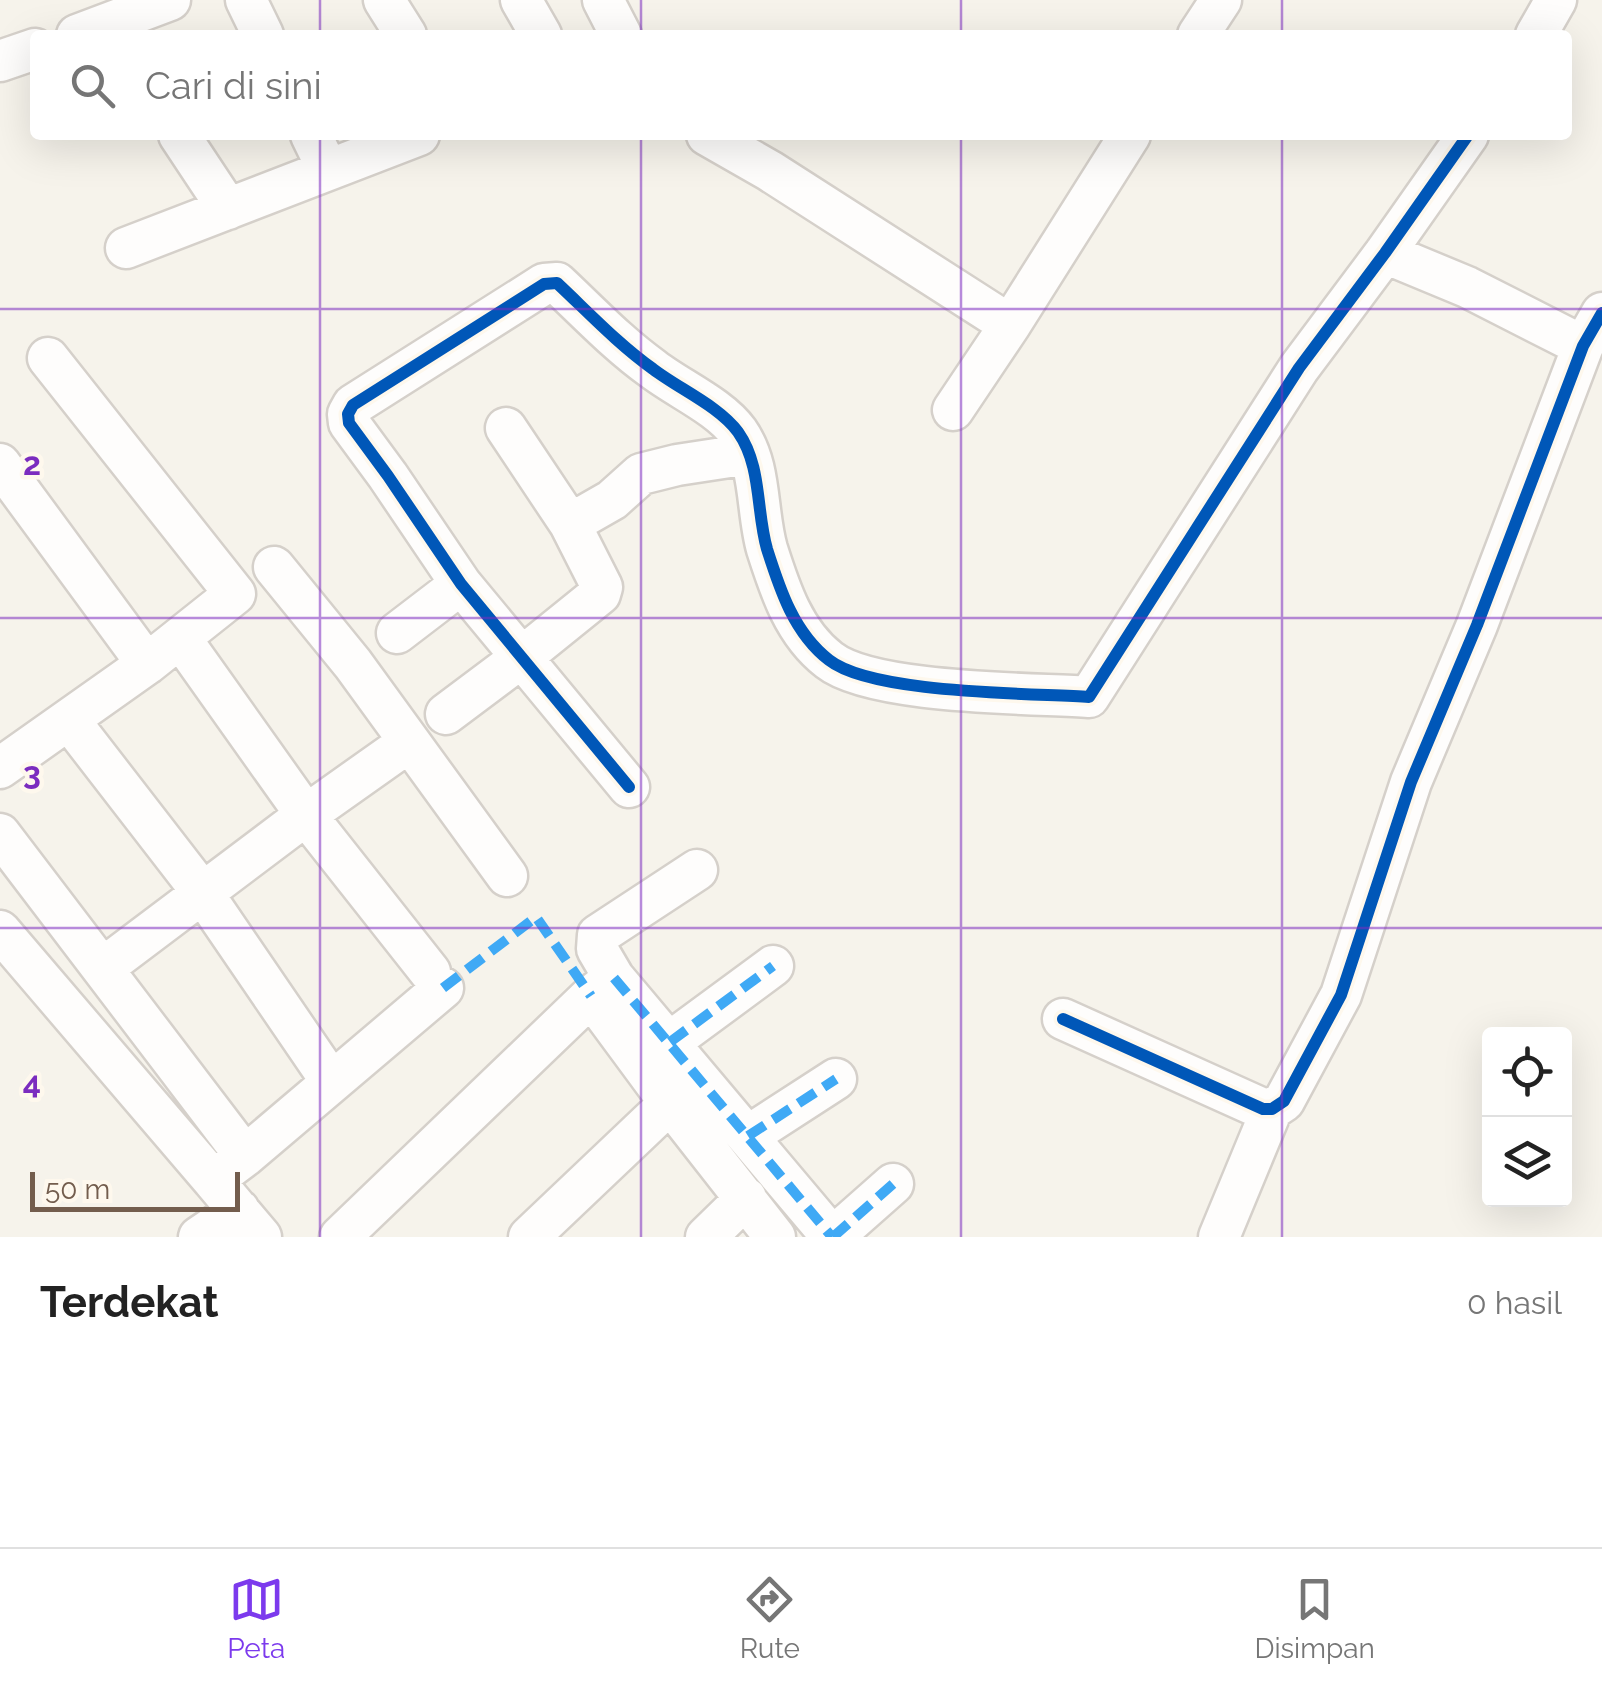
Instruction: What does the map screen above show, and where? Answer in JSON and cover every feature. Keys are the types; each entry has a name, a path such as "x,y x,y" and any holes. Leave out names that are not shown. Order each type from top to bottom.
{"street":[{"path":"103,30 170,0"},
{"path":"246,0 261,30"},
{"path":"384,0 403,30"},
{"path":"522,0 538,30"},
{"path":"603,0 618,30"},
{"path":"1201,30 1221,0"},
{"path":"1539,30 1556,0"},
{"path":"0,61 30,51"},
{"path":"183,140 228,208"},
{"path":"126,248 228,208 319,152 390,140"},
{"path":"717,140 1010,324"},
{"path":"953,410 1127,140"},
{"path":"629,787 462,584 350,423 348,414 353,405 544,284 557,283 645,363 728,420 740,436 755,475 765,540 790,610 800,630 828,660 847,672 881,680 1089,697 1299,368 1464,140"},
{"path":"1064,1018 1263,1109 1272,1109 1284,1102 1341,995 1411,782 1477,626 1592,329 1467,287 1385,253"},
{"path":"6,752 68,720 236,594 48,358"},
{"path":"446,714 600,594 602,587 570,524 506,428"},
{"path":"570,524 612,500 640,474 749,454"},
{"path":"0,464 147,664"},
{"path":"274,567 353,664 508,876"},
{"path":"397,633 462,584"},
{"path":"181,639 306,814 436,980 331,1081 212,1180"},
{"path":"68,720 202,892 331,1081"},
{"path":"103,968 306,814 410,742"},
{"path":"0,834 245,1156"},
{"path":"697,870 598,935 602,987 670,1103 775,1237"},
{"path":"0,932 250,1224 199,1237"},
{"path":"670,1042 773,966"},
{"path":"602,987 670,1042 832,1237 893,1184"},
{"path":"340,1237 602,987"},
{"path":"748,1136 836,1078"},
{"path":"530,1237 670,1103"},
{"path":"1219,1237 1272,1109"},
{"path":"706,1237 746,1198"}],"marked path":[{"path":"443,988 536,917 591,996"},
{"path":"670,1042 773,966"},
{"path":"614,978 832,1237"},
{"path":"748,1136 836,1079"},
{"path":"833,1237 893,1184"}],"cycle path":[{"path":"629,787 461,584 349,423 353,405 544,284 557,283 628,349 710,406 738,432 751,459 767,549 783,595 806,637 829,660 879,680 915,686 1089,697 1299,368 1464,140"},
{"path":"1063,1019 1263,1109 1272,1109 1284,1101 1341,995 1411,782 1477,625 1583,346 1602,313"}]}
